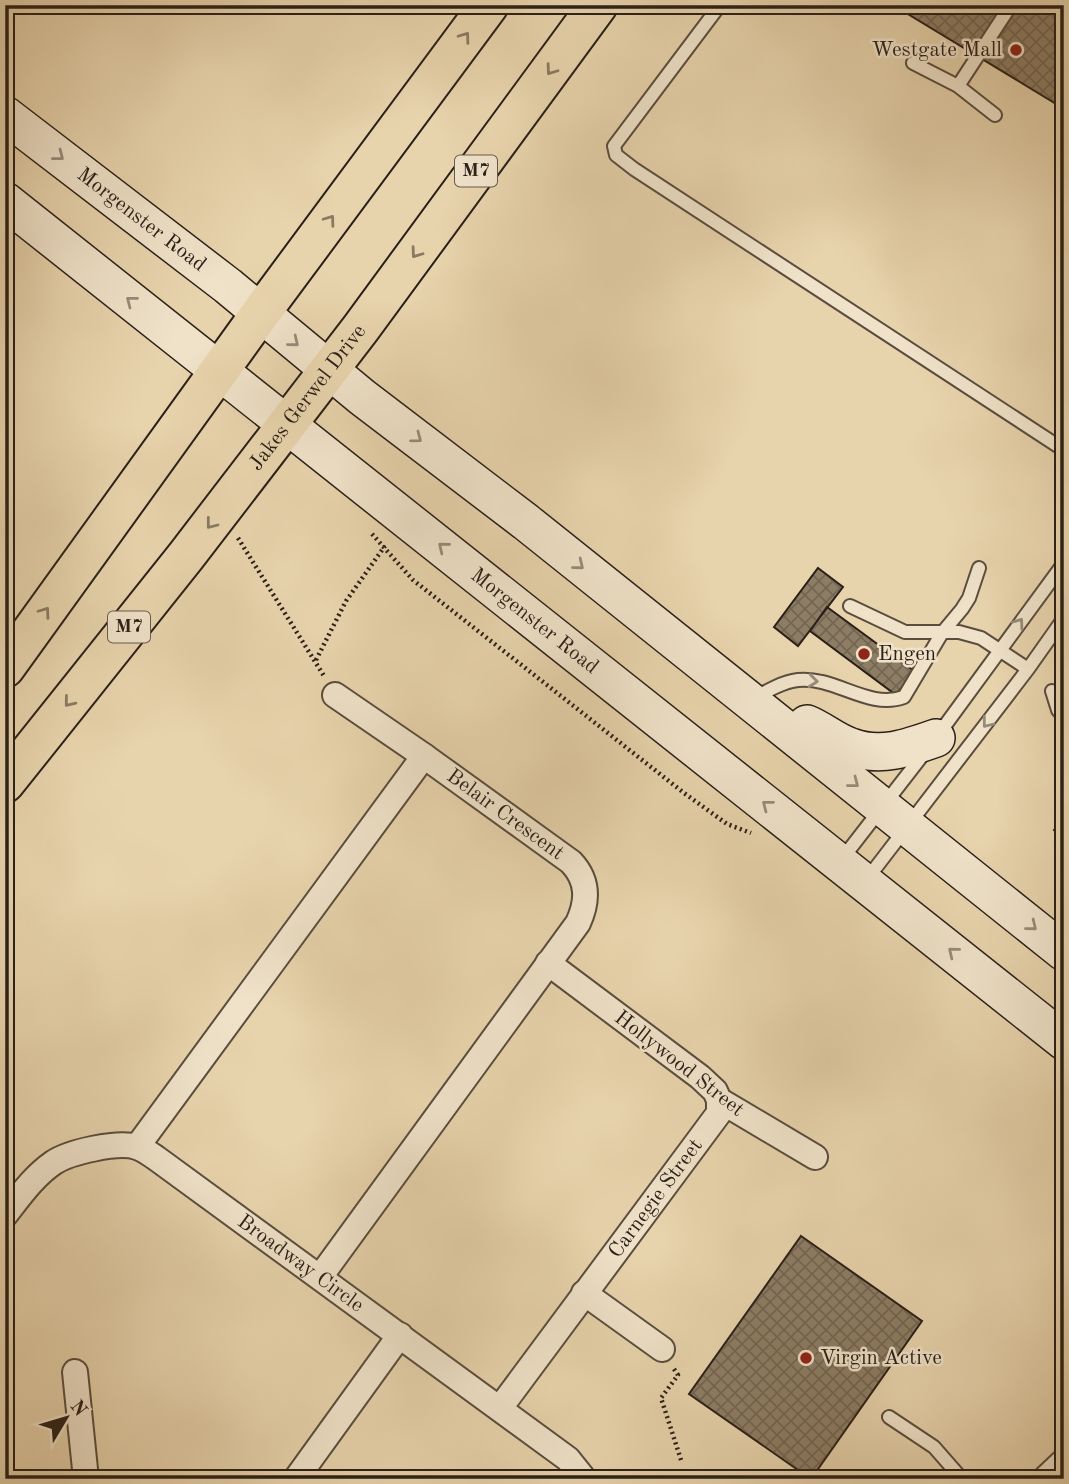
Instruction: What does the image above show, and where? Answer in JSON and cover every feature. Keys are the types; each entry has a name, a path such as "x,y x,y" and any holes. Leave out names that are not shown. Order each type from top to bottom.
{"main road":[{"path":"5,668 260,314 489,5"},
{"name":"Jakes Gerwel Drive","path":"5,783 186,556 361,328 598,5"},
{"name":"Morgenster Road","path":"5,115 217,278 328,369 526,522 1064,951"},
{"name":"Morgenster Road","path":"5,201 1064,1041"},
{"path":"756,706 810,725 850,747 874,752 903,750 936,738"}],"street":[{"path":"335,695 424,756"},
{"name":"Belair Crescent","path":"137,1147 424,756 577,869 586,896 583,913 320,1277"},
{"name":"Hollywood Street","path":"548,963 700,1077 715,1091 719,1100 815,1157"},
{"name":"Carnegie Street","path":"500,1408 719,1113 719,1100"},
{"path":"5,1215 31,1182 55,1161 119,1145 137,1147"},
{"name":"Broadway Circle","path":"137,1147 156,1158 500,1408 568,1459 584,1479"},
{"path":"584,1293 662,1349"},
{"path":"296,1479 400,1335"},
{"path":"75,1372 86,1479"},
{"path":"1045,1479 1064,1461"}],"lane":[{"path":"720,5 614,146 616,155 1064,450"},
{"path":"958,86 1011,5"},
{"path":"913,63 958,86 995,115"},
{"path":"852,872 896,816 936,738 1064,563"},
{"path":"756,706 777,686 796,680 817,680 882,700 896,699 907,694 942,633 969,598 979,568"},
{"path":"850,606 905,632 968,634 1000,649 1028,669"},
{"path":"852,872 896,816 1028,669 1064,618"},
{"path":"1052,691 1058,710 1064,717"},
{"path":"889,1417 933,1447 962,1479"}],"path":[{"path":"5,11 7,5"},
{"path":"238,540 316,660 335,695"},
{"path":"316,660 346,601 385,546 414,580 684,793 727,824 760,836"},
{"path":"662,1349 678,1375 661,1398 682,1463"}],"building":[{"name":"Westgate Mall","path":"893,5 1064,5 1064,95 1058,105"},
{"path":"818,568 843,587 798,646 774,627"},
{"path":"827,607 914,671 896,695 810,631"},
{"path":"1064,816 1064,838 1054,830"},
{"name":"Virgin Active","path":"801,1236 922,1321 811,1479 689,1394"}],"place":[{"name":"Westgate Mall","path":"1016,50"},
{"name":"Engen","path":"864,654"},
{"name":"Virgin Active","path":"806,1358"}]}
